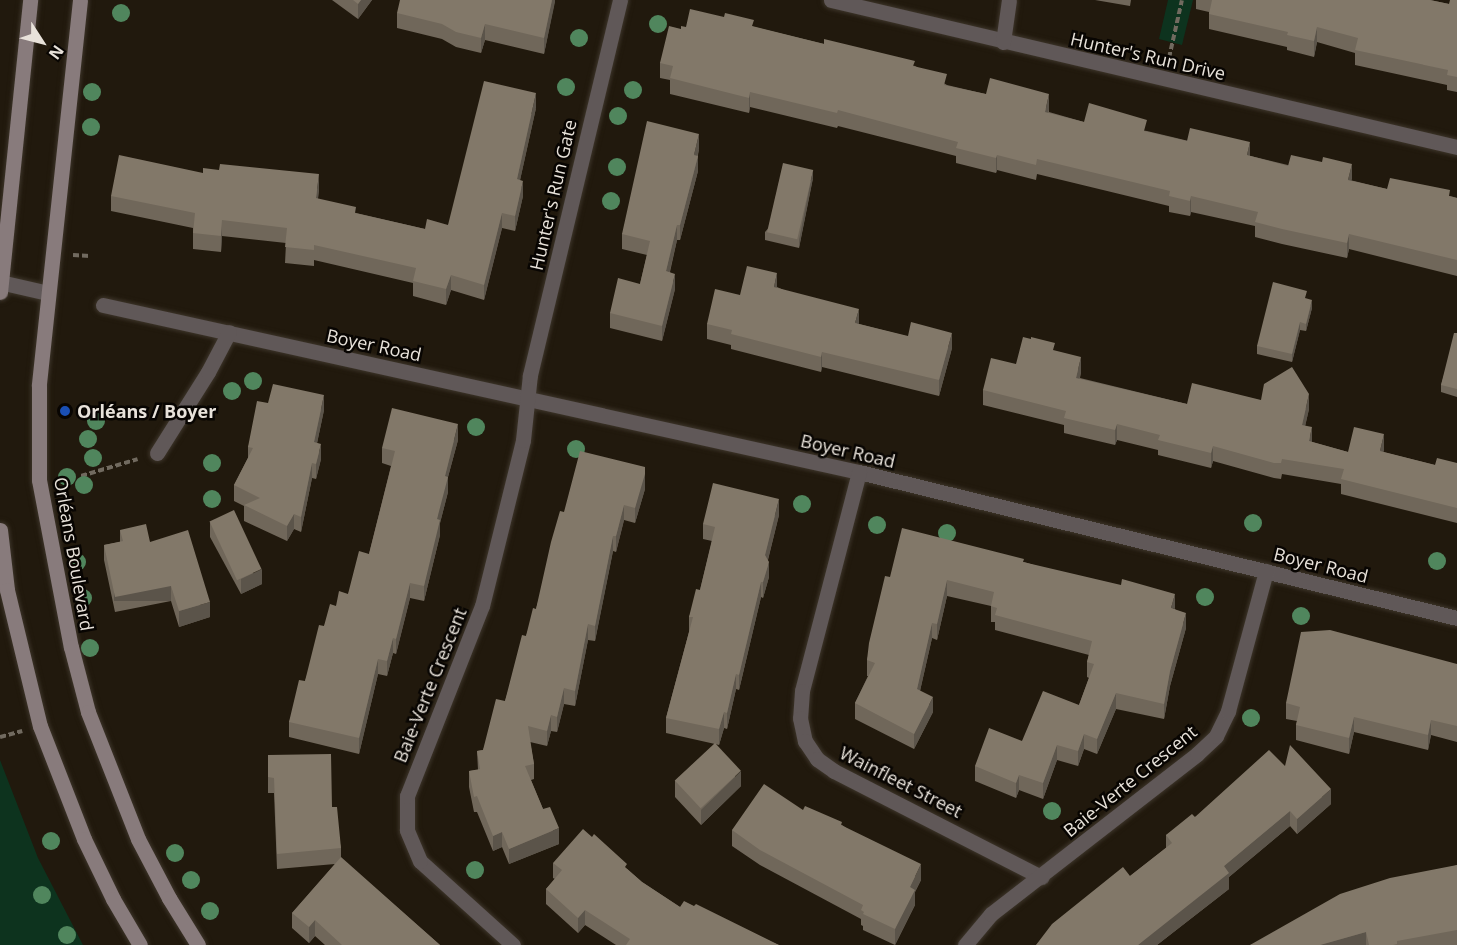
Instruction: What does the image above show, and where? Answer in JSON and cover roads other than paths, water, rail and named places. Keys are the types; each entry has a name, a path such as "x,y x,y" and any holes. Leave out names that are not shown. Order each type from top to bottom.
{"main road":[{"path":"0,292 30,0"},
{"name":"Orléans Boulevard","path":"80,0 39,386 39,480 70,646 88,712 138,839 169,898 198,945"},
{"path":"0,530 7,590 40,726 84,839 112,899 140,945"}],"street":[{"name":"Hunter's Run Gate","path":"528,399 530,375 620,0"},
{"name":"Hunter's Run Drive","path":"831,0 1457,147"},
{"path":"1003,42 1009,0"},
{"path":"0,282 48,293"},
{"name":"Boyer Road","path":"103,304 859,472 1457,618"},
{"path":"157,453 208,372 228,332"},
{"name":"Baie-Verte Crescent","path":"513,945 420,861 412,845 406,814 413,780 482,606 523,440 528,399"},
{"name":"Wainfleet Street","path":"859,472 802,691 800,718 805,741 817,759 834,771 1041,877"},
{"name":"Baie-Verte Crescent","path":"965,945 991,914 1197,754 1216,736 1228,711 1266,571"}],"place":[{"name":"Orléans / Boyer","path":"65,411"}]}
